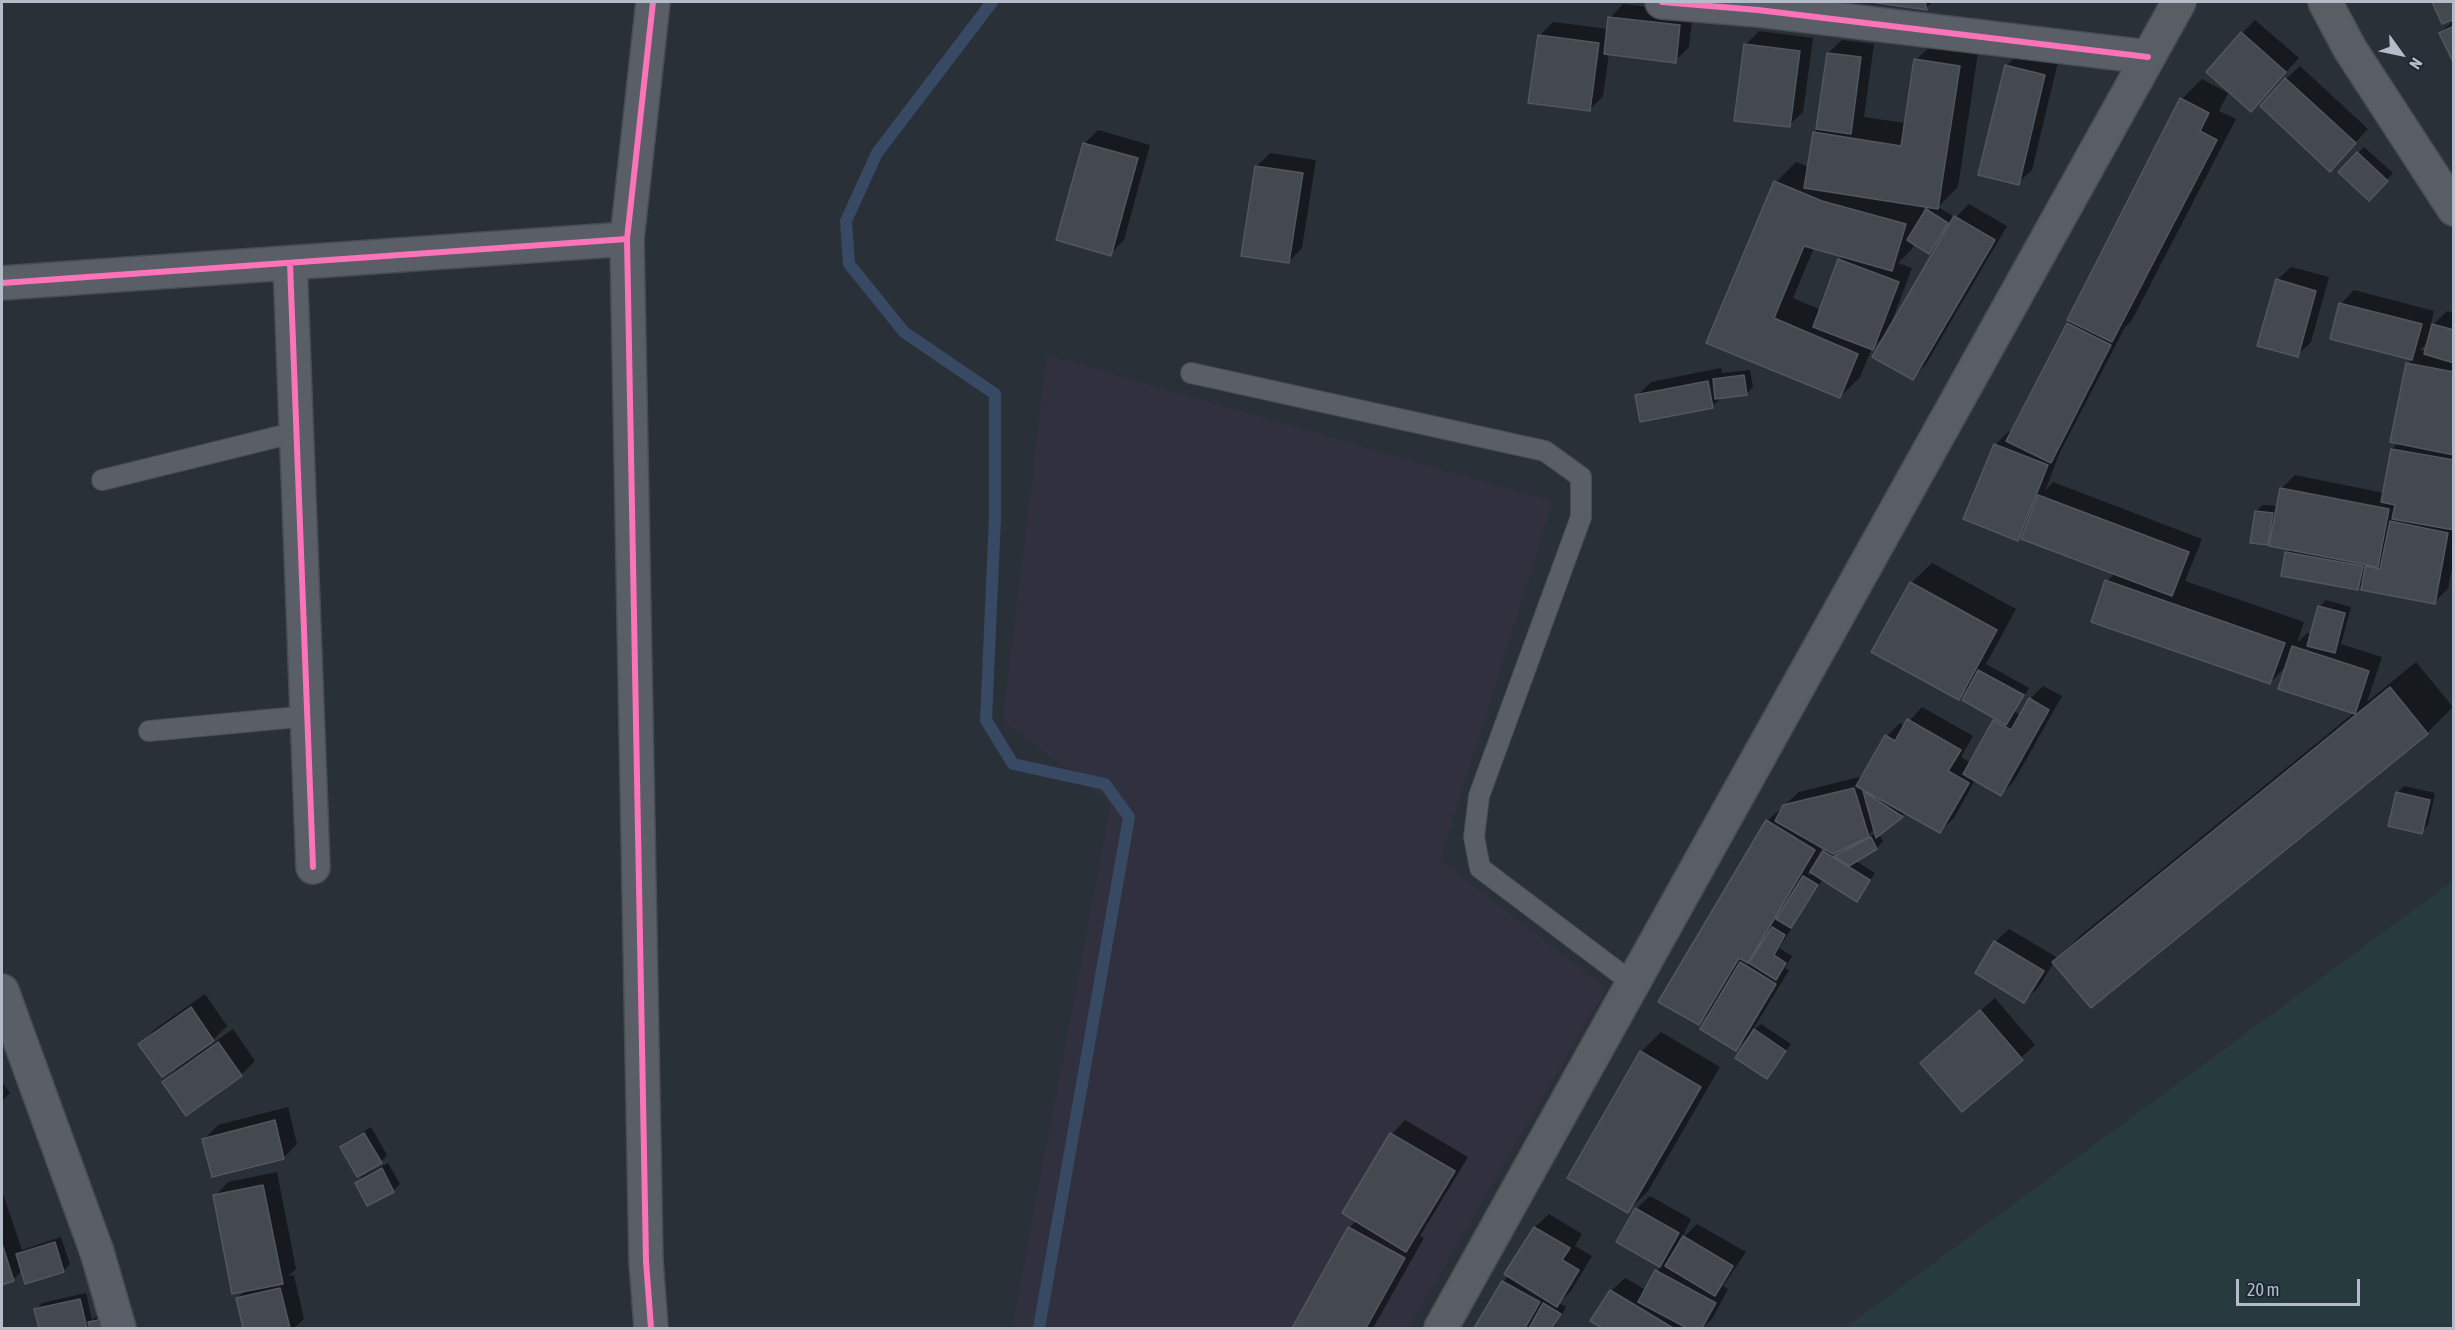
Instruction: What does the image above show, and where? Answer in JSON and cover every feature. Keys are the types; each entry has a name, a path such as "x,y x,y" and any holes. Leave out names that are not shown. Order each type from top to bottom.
{"main road":[{"path":"1441,1329 2179,2"},
{"path":"2325,2 2350,49 2454,209"}],"street":[{"path":"651,1329 646,1250 627,238 653,2"},
{"path":"1662,2 1757,6 2148,57"},
{"path":"2,283 627,238"},
{"path":"290,262 313,867"},
{"path":"2,991 97,1252 119,1329"}],"lane":[{"path":"1191,374 1545,452 1581,477 1581,517 1479,796 1474,837 1480,868 1634,984"},
{"path":"102,480 297,432"},
{"path":"149,731 308,716"}],"shaded area":[{"path":"1047,355 1553,502 1440,860 1606,988 1409,1328 1012,1328 1111,803 1003,720"}],"green space":[{"path":"2453,881 2453,1328 1845,1328"}],"building":[{"path":"1871,2 1925,2 1927,10"},
{"path":"2432,2 2454,2 2454,19 2442,24"},
{"path":"1608,17 1680,25 1676,63 1604,54"},
{"path":"2454,26 2454,64 2439,33"},
{"path":"2241,32 2286,72 2251,112 2206,72"},
{"path":"1538,35 1599,43 1590,111 1528,103"},
{"path":"1744,44 1800,51 1790,127 1734,121"},
{"path":"1827,53 1861,57 1851,134 1816,129"},
{"path":"1914,59 1960,66 1938,209 1804,188 1813,132 1901,146"},
{"path":"2005,65 2045,75 2019,185 1978,175"},
{"path":"2285,78 2356,143 2330,172 2260,106"},
{"path":"2180,98 2209,113 2200,131 2217,140 2112,342 2067,320"},
{"path":"1083,143 1138,158 1111,256 1056,240"},
{"path":"2357,152 2388,181 2369,201 2338,172"},
{"path":"1255,166 1303,173 1289,263 1241,256"},
{"path":"1774,181 1822,201 1906,224 1892,271 1804,246 1774,318 1858,354 1840,398 1706,343"},
{"path":"1926,209 1948,223 1929,254 1907,240"},
{"path":"1954,216 1995,240 1913,380 1872,357"},
{"path":"1838,259 1899,282 1873,350 1813,327"},
{"path":"2276,279 2316,291 2298,357 2257,346"},
{"path":"2339,303 2422,324 2412,360 2330,339"},
{"path":"2067,323 2111,345 2051,463 2006,441"},
{"path":"2432,324 2454,330 2454,363 2424,354"},
{"path":"2406,363 2454,372 2454,455 2390,442"},
{"path":"1744,375 1747,395 1715,399 1713,379"},
{"path":"1708,381 1713,408 1640,422 1635,395"},
{"path":"1994,444 2048,465 2018,541 1963,519"},
{"path":"2391,449 2454,460 2454,530 2392,519 2395,505 2381,502"},
{"path":"2280,488 2389,509 2378,567 2269,546"},
{"path":"2038,495 2189,552 2172,596 2021,539"},
{"path":"2255,511 2273,513 2268,545 2250,543"},
{"path":"2390,521 2448,533 2435,604 2361,590 2365,566 2380,569"},
{"path":"2285,552 2363,566 2358,590 2281,576"},
{"path":"2105,580 2285,643 2270,684 2091,622"},
{"path":"1910,582 1997,630 1959,700 1871,652"},
{"path":"2318,606 2345,613 2335,653 2307,646"},
{"path":"2292,646 2369,671 2355,714 2278,689"},
{"path":"1978,670 2024,695 2006,725 1962,700"},
{"path":"2390,687 2428,734 2091,1008 2052,962"},
{"path":"2029,698 2049,710 2001,796 1963,774 1993,720 2011,730"},
{"path":"1907,719 1961,750 1948,771 1969,783 1940,833 1856,786 1885,735 1895,741"},
{"path":"1854,788 1869,837 1833,854 1775,821 1783,805"},
{"path":"1863,791 1903,817 1876,838"},
{"path":"2396,792 2430,800 2422,834 2388,826"},
{"path":"1766,820 1815,850 1748,963 1739,958 1699,1025 1658,1002"},
{"path":"1871,837 1877,849 1849,866 1834,856"},
{"path":"1823,851 1870,880 1857,902 1810,872"},
{"path":"1803,876 1818,885 1791,928 1776,919"},
{"path":"1772,927 1785,935 1774,955 1786,963 1776,980 1749,963"},
{"path":"1994,941 2044,971 2024,1003 1975,973"},
{"path":"1740,962 1776,984 1736,1051 1700,1029"},
{"path":"191,1007 214,1041 162,1077 138,1044"},
{"path":"1980,1010 2023,1060 1962,1112 1920,1063"},
{"path":"1754,1029 1786,1051 1767,1079 1735,1058"},
{"path":"218,1042 242,1076 186,1116 162,1082"},
{"path":"1640,1051 1701,1087 1628,1213 1567,1178"},
{"path":"275,1120 284,1159 212,1177 202,1139"},
{"path":"364,1133 382,1163 357,1177 340,1147"},
{"path":"1390,1133 1455,1171 1406,1252 1342,1213"},
{"path":"382,1168 394,1192 367,1206 355,1183"},
{"path":"263,1185 283,1284 232,1294 213,1195"},
{"path":"1635,1208 1679,1233 1660,1267 1616,1242"},
{"path":"1348,1227 1405,1258 1366,1328 1292,1328"},
{"path":"1534,1227 1570,1248 1562,1260 1579,1270 1557,1307 1504,1274"},
{"path":"1683,1236 1733,1266 1715,1296 1665,1266"},
{"path":"55,1242 64,1272 25,1284 16,1254"},
{"path":"2,1244 14,1281 2,1285"},
{"path":"1655,1270 1716,1303 1702,1328 1687,1328 1638,1302"},
{"path":"1502,1281 1540,1302 1525,1328 1474,1328"},
{"path":"280,1288 290,1328 243,1328 236,1298"},
{"path":"1610,1290 1673,1328 1602,1328 1590,1321"},
{"path":"80,1299 87,1328 39,1328 34,1309"},
{"path":"1543,1303 1561,1314 1552,1328 1529,1328"},
{"path":"109,1318 111,1328 90,1328 88,1322"}],"waterway":[{"path":"992,2 877,153 846,221 849,264 904,332 995,394 995,517 986,720 1013,764 1105,784 1129,817 1039,1328"}],"cycle path":[{"path":"651,1328 646,1261 627,239 653,2"},
{"path":"1662,2 1758,10 2148,57"},
{"path":"2,283 627,239"},
{"path":"290,263 313,867"}]}
